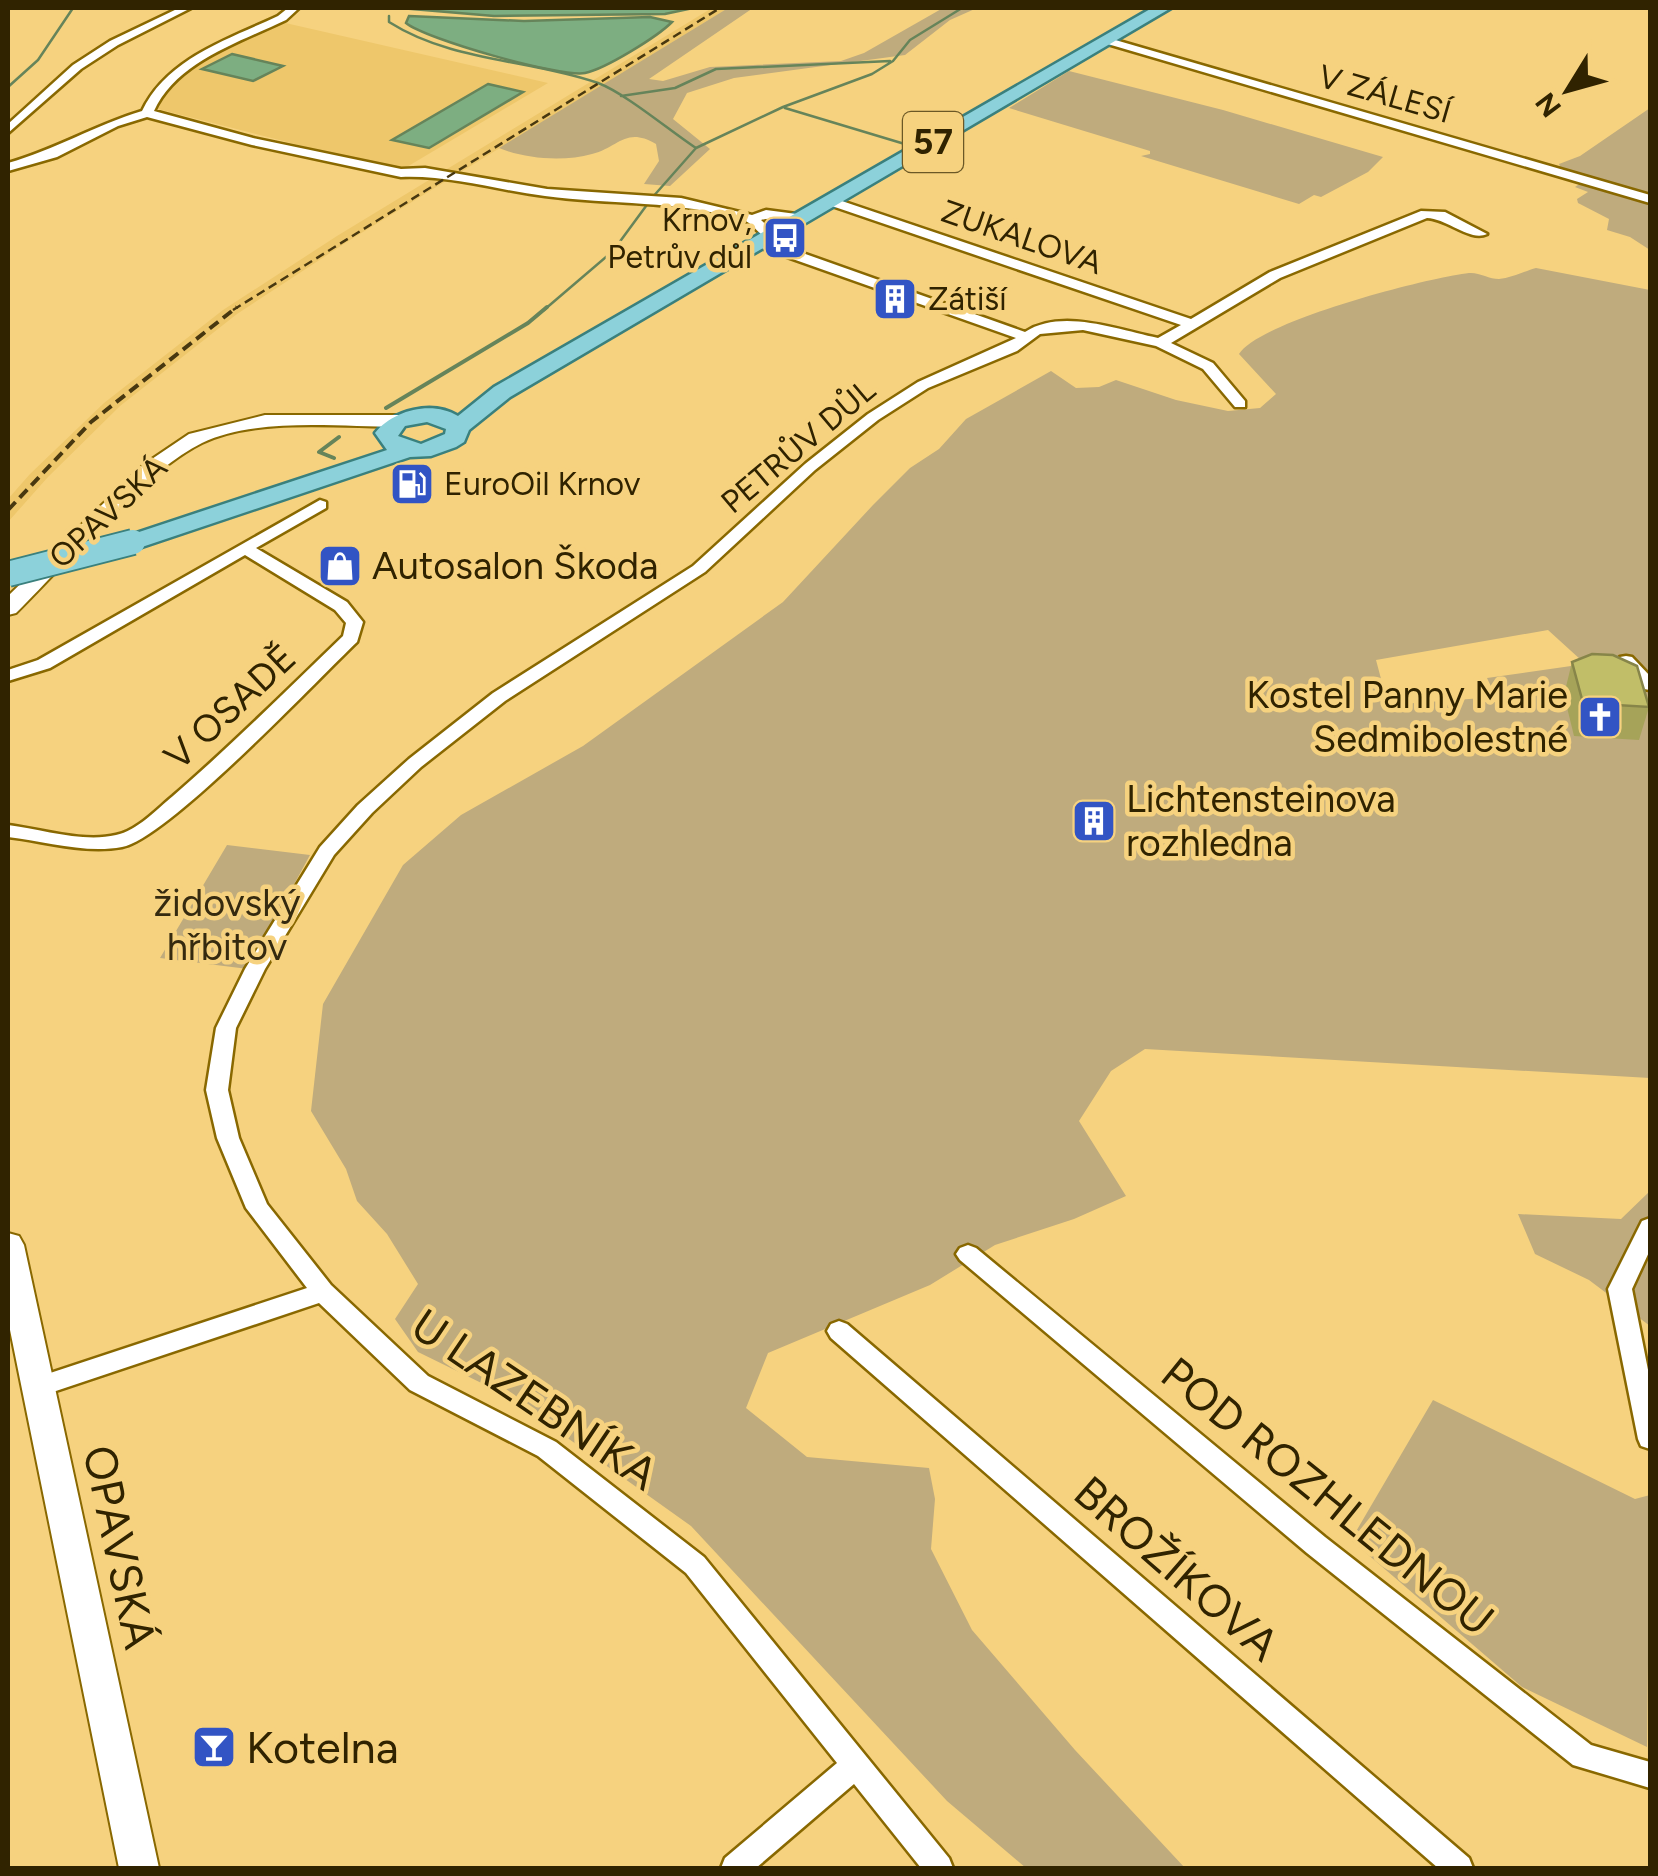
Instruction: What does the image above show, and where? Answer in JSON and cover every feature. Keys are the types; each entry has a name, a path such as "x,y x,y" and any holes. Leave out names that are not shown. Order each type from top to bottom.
{"main road":[{"name":"57","path":"8,574 134,542 242,508 343,470 421,415 448,422 1162,8"},
{"name":"OPAVSKÁ","path":"8,608 150,469 181,446 219,430 257,422 340,423 395,437"},
{"name":"57","path":"395,437 444,445 456,437 448,422"},
{"name":"OPAVSKÁ","path":"8,1245 139,1868"}],"street":[{"path":"8,130 77,67 149,24 186,8"},
{"path":"147,113 151,96 170,76 294,8"},
{"name":"V ZÁLESÍ","path":"1105,40 1650,199"},
{"path":"8,167 53,154 114,123 147,113 252,141 400,173 424,172 548,193 681,202 753,219 766,214 804,219"},
{"name":"ZUKALOVA","path":"833,202 1193,324"},
{"path":"1160,344 1275,275 1426,214 1440,215 1481,234"},
{"path":"753,219 767,240 1025,337"},
{"name":"PETRŮV DŮL","path":"327,851 416,762 499,697 699,569 810,467 872,417 923,386 1012,348 1025,337 1050,327 1083,326 1160,344 1208,366 1240,404"},
{"path":"8,676 44,664 320,505"},
{"name":"V OSADĚ","path":"8,830 112,841 130,838 190,789 351,638 354,622 341,606 244,548"},
{"path":"1626,660 1650,686"},
{"name":"U LAZEBNÍKA","path":"327,851 255,969 226,1028 217,1090 228,1138 257,1208 323,1292 419,1383 547,1449 696,1564 939,1868"},
{"path":"1650,1227 1620,1288 1646,1384 1650,1439"},
{"name":"POD ROZHLEDNOU","path":"968,1254 1316,1546 1584,1756 1650,1775"},
{"path":"38,1387 323,1292"},
{"name":"BROŽÍKOVA","path":"840,1331 1460,1868"},
{"path":"735,1868 856,1764"}],"shaded area":[{"path":"400,8 693,8 665,14 494,16"},
{"path":"712,8 728,8 350,240 237,314 120,406 8,522 8,499 30,474 104,403 223,310 337,236"},
{"path":"409,16 524,21 650,17 672,22 605,65 585,73 571,73 523,64 439,38 406,23"},
{"path":"281,22 548,83 400,171 158,109 156,95 191,67"},
{"path":"232,54 283,66 253,81 202,69"},
{"path":"488,84 523,92 429,148 392,140"}],"green space":[{"path":"728,8 753,8 649,79 663,81 710,67 841,61 864,53 943,8 977,8 950,20 905,55 734,78 687,93 673,119 710,149 670,186 644,184 659,161 656,144 637,137 592,154 557,159 499,148"},
{"path":"1069,71 1223,110 1383,157 1368,172 1299,204 1141,156 1150,151 1009,108"},
{"path":"1650,108 1650,196 1562,171 1559,164 1580,156"},
{"path":"1581,183 1650,203 1650,250 1630,237 1607,230 1609,219 1578,203 1577,199 1588,192 1575,187"},
{"path":"1536,268 1650,290 1650,1078 1145,1049 1111,1071 1079,1121 1126,1196 1074,1219 995,1245 930,1285 768,1353 746,1408 807,1457 929,1468 935,1499 931,1549 972,1630 1075,1750 1185,1868 1026,1868 947,1801 691,1526 510,1397 418,1352 395,1319 418,1284 387,1234 357,1201 346,1169 311,1111 323,1004 403,865 461,815 583,746 783,602 910,468 939,449 966,419 1051,371 1076,388 1099,387 1116,380 1176,400 1228,411 1260,408 1276,394 1239,354 1253,341 1278,328 1418,283 1469,273 1499,279","holes":["1548,630 1581,660 1571,666 1487,678 1496,697 1388,705 1376,660"]},
{"name":"židovský hřbitov","path":"227,845 310,855 248,969 160,958"},
{"path":"1650,1191 1650,1326 1589,1280 1535,1254 1518,1214 1621,1219"},
{"path":"1433,1400 1635,1499 1650,1495 1647,1747 1522,1687 1351,1540"}],"building":[{"path":"1592,654 1613,655 1637,666 1649,707 1583,703 1572,662"}],"waterway":[{"path":"8,87 38,60 73,8"},
{"path":"696,148 783,107 872,74 893,61 910,40 962,8"},
{"path":"389,16 389,22 439,45 572,75 622,96"},
{"path":"622,96 675,88 716,69 890,61"},
{"path":"622,96 696,148"},
{"path":"785,108 918,148"},
{"path":"651,199 696,148"},
{"path":"544,310 613,251 649,202"},
{"path":"386,408 528,323 547,307"},
{"path":"334,458 319,452 339,437"}],"railway":[{"path":"234,309 720,8"},
{"path":"8,510 91,422 234,309"}],"place":[{"name":"Krnov, Petrův důl","path":"785,238"},
{"name":"Zátiší","path":"895,299"},
{"name":"EuroOil Krnov","path":"412,484"},
{"name":"Autosalon Škoda","path":"340,566"},
{"name":"Kostel Panny Marie Sedmibolestné","path":"1600,717"},
{"name":"Lichtensteinova rozhledna","path":"1094,821"},
{"name":"Kotelna","path":"214,1747"}]}
